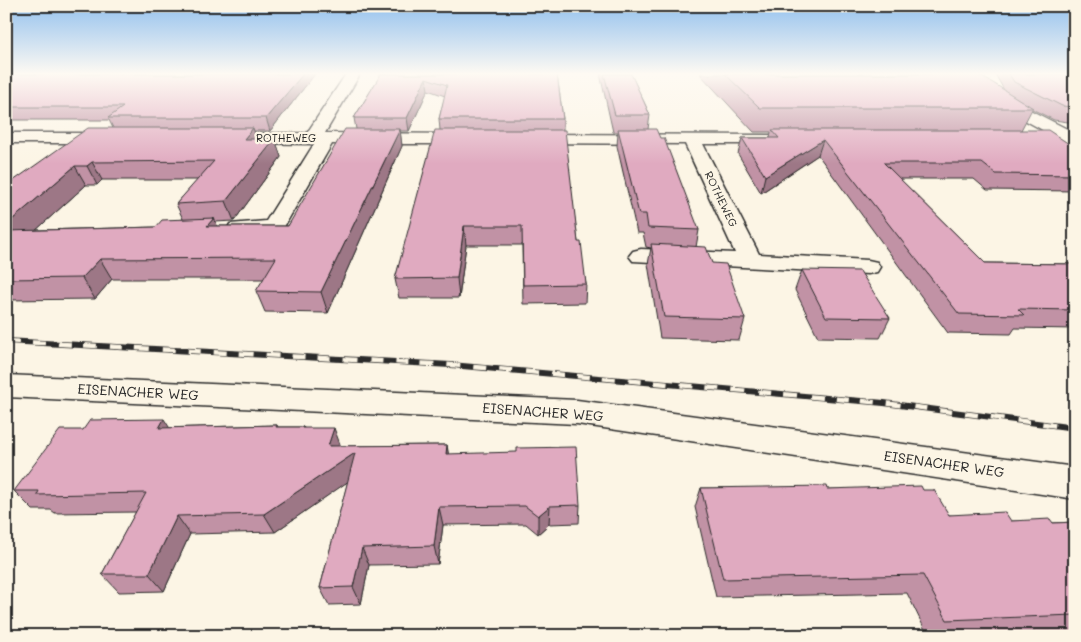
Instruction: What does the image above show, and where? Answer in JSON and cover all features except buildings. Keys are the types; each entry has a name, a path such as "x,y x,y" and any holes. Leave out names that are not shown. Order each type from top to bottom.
{"street":[{"path":"319,138 337,104"},
{"path":"1007,104 1074,139"},
{"path":"6,138 133,138"},
{"name":"ROTHEWEG","path":"203,138 488,139"},
{"name":"ROTHEWEG","path":"216,230 273,227 319,138"},
{"path":"508,139 792,139"},
{"name":"ROTHEWEG","path":"691,139 750,260"},
{"path":"1004,139 1074,139"},
{"path":"641,256 868,267"},
{"name":"EISENACHER WEG","path":"6,386 577,412 1075,483"}],"railway":[{"path":"6,341 451,365 884,403 1075,428"}]}
